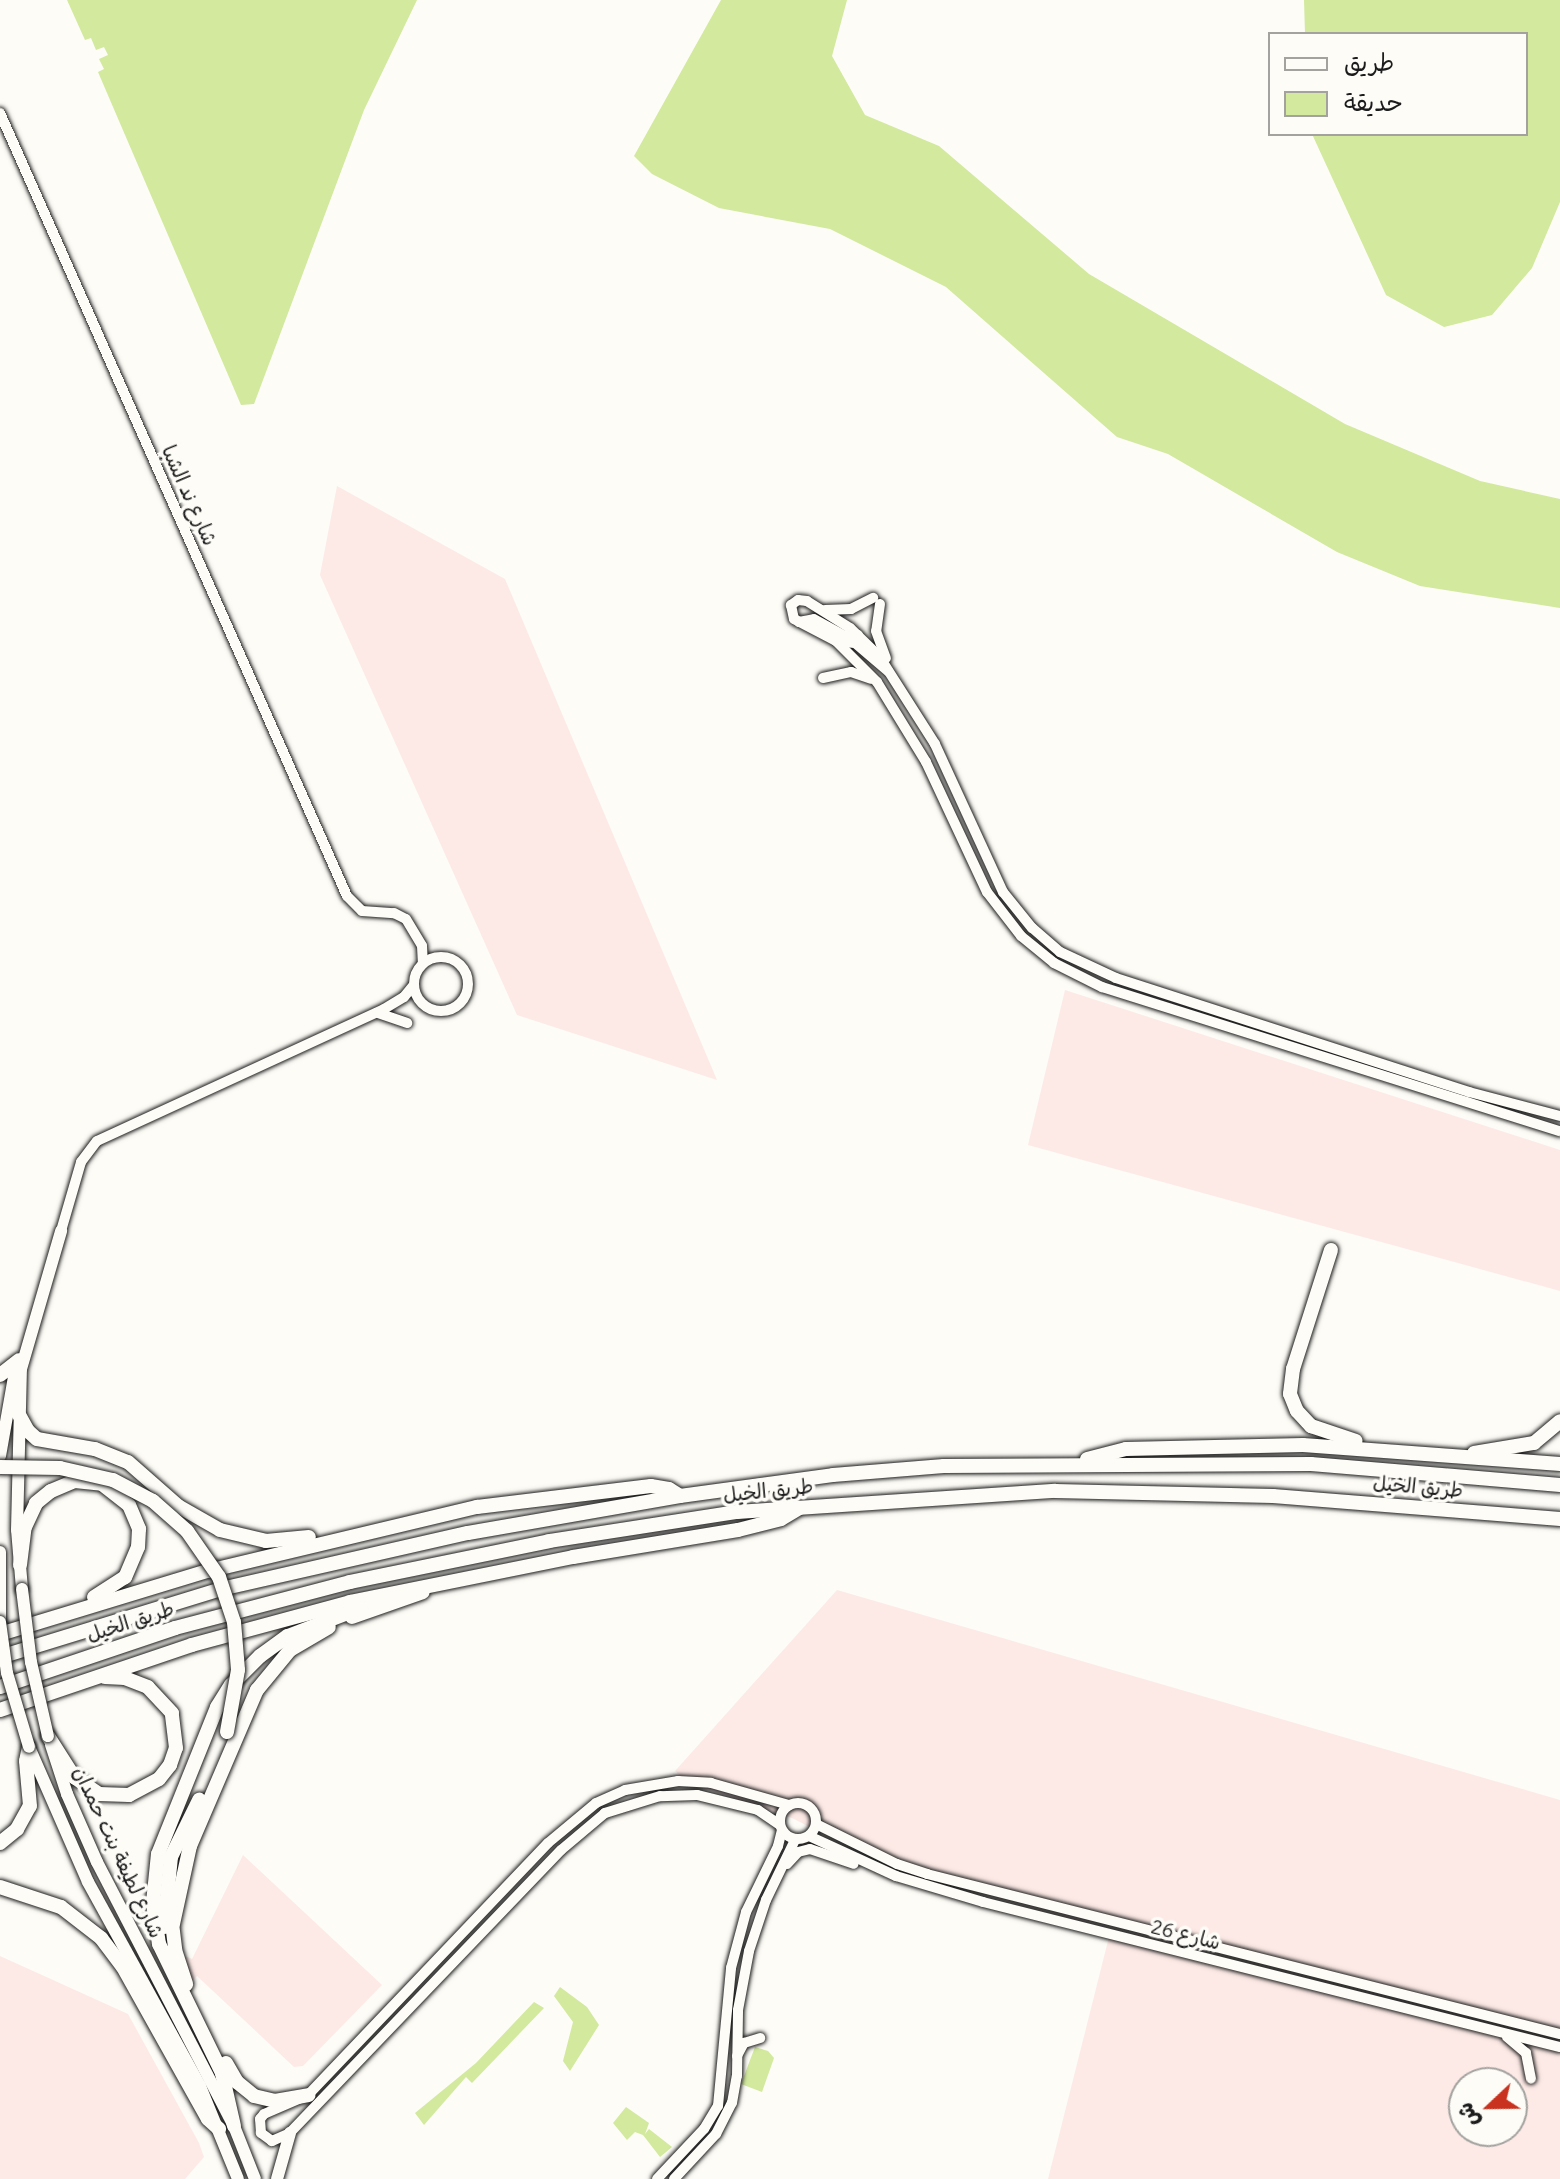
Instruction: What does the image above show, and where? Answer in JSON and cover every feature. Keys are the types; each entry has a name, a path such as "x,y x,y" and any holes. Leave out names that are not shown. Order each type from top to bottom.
{"highway":[{"path":"1331,1250 1294,1365 1290,1394 1297,1411 1311,1426 1383,1448"},
{"path":"0,1375 19,1360"},
{"path":"18,1413 34,1437 118,1457 138,1469 192,1516 220,1530 252,1540 286,1541 418,1514 439,1516"},
{"path":"1469,1455 1491,1448 1534,1443 1560,1421"},
{"path":"1076,1464 1105,1452 1137,1448 1271,1444 1383,1448 1560,1464"},
{"name":"طريق الخيل","path":"0,1657 168,1604 280,1575 504,1525 680,1496 891,1470 1076,1464 1311,1464 1560,1485"},
{"path":"0,1467 47,1466 113,1480 165,1510 197,1543 225,1592 236,1638 237,1685 227,1732 168,1868 163,1956"},
{"path":"20,1565 27,1518 36,1503 51,1491 75,1481 93,1481 124,1498 139,1529 138,1547 131,1567 111,1589 76,1602 66,1612"},
{"path":"0,1634 208,1571 439,1516 501,1504 651,1486 664,1487 680,1496"},
{"name":"طريق الخيل","path":"0,1687 162,1632 350,1582 549,1541 802,1505 1055,1491 1205,1493 1344,1500 1560,1519"},
{"path":"0,1710 206,1641 405,1588 738,1530 781,1519 802,1505"},
{"path":"173,1924 190,1846 252,1700 271,1670 312,1635 455,1579"},
{"path":"226,2128 222,2073 163,1956 153,1903 158,1854 226,1692 260,1656 288,1636 387,1598 405,1588"},
{"path":"48,1736 55,1742 68,1769 90,1790 109,1796 129,1795 159,1779 176,1748 172,1713 158,1694 125,1678 93,1677"},
{"path":"0,1843 23,1822 30,1806 31,1787 26,1761 29,1747"},
{"path":"193,1813 172,1889 173,1924 183,1975 237,2082 264,2100 284,2101 308,2095"},
{"path":"0,1887 61,1907 101,1938 123,1967 205,2114 226,2128"}],"main road":[{"path":"1,1450 19,1360 61,1231"},
{"name":"شارع لطيفة بنت حمدان","path":"61,1231 26,1345 18,1413 17,1513 31,1662 48,1736 67,1794 226,2128 238,2179"},
{"name":"شارع لطيفة بنت حمدان","path":"0,1552 0,1622 7,1673 29,1747 50,1799 88,1882 255,2179"},
{"path":"277,2179 290,2133"}],"street":[{"name":"شارع ند الشبا","path":"0,113 345,892"},
{"path":"1560,1116 1469,1092 1104,975 1060,952 1032,928 1003,892 935,744 890,671 858,635 805,600 796,601 790,611 799,622 839,643 877,682 926,762 987,892 1021,936 1060,968 1102,987 1560,1131"},
{"path":"821,610 848,610 876,601 876,631 890,671"},
{"path":"799,622 812,618 845,636 858,635"},
{"path":"839,643 855,643 881,668 890,671"},
{"path":"823,678 854,672 877,682"},
{"path":"345,892 362,907 392,910 409,917 427,946 439,957"},
{"path":"345,892 352,904 362,911 394,913 406,919 422,946 423,963"},
{"path":"61,1231 81,1162 97,1141 380,1011 404,997 413,986 416,973 423,963 439,957 451,959 461,967 467,978 466,994 459,1004 444,1011 409,1002 380,1011"},
{"path":"413,986 421,1003"},
{"path":"380,1011 407,1023"},
{"path":"674,2179 711,2141 725,2120 734,2094 737,2017 753,1938 795,1840 809,1836 816,1824 811,1808 800,1803 789,1805 724,1786 678,1781 625,1790 596,1803 548,1843 308,2095 269,2111 260,2119 259,2126 266,2138 279,2141 290,2133 561,1850 605,1813 660,1796 697,1795 758,1810 795,1840"},
{"path":"657,2179 704,2129 718,2106 723,2089 727,1988 746,1912 781,1828 780,1816 789,1805"},
{"name":"شارع 26","path":"816,1824 897,1864 1559,2034"},
{"name":"شارع 26","path":"809,1836 884,1871 983,1902 1560,2047"},
{"path":"778,1875 795,1855 810,1849 884,1871"},
{"path":"983,1902 981,1895 988,1889"},
{"path":"736,2058 744,2043 760,2038 745,2029 737,2017"},
{"path":"725,2021 736,2034"},
{"path":"1490,2030 1523,2049 1531,2079"},
{"path":"1542,2042 1559,2034"}],"shaded area":[{"path":"337,486 505,579 717,1080 517,1015 320,575"},
{"path":"1065,990 1560,1150 1560,1291 1028,1145"},
{"path":"837,1590 1560,1800 1560,2179 1048,2179 1111,1929 901,1873 792,1818 687,1782 675,1771"},
{"path":"243,1855 382,1985 303,2066 294,2067 197,1976 193,1980 183,1963 185,1956 192,1959"},
{"path":"0,1956 128,2014 204,2157 185,2179 0,2179"}],"green space":[{"path":"67,0 417,0 364,110 254,404 241,405 98,72 104,69 99,59 108,55 104,47 96,50 91,38 85,40"},
{"path":"721,0 847,0 832,56 865,115 939,146 1089,274 1345,424 1480,481 1560,499 1560,608 1420,586 1337,552 1168,454 1117,437 946,287 830,229 719,208 652,174 634,156"},
{"path":"1304,0 1560,0 1560,202 1532,268 1492,315 1444,327 1386,295 1313,136 1528,136 1528,32 1305,32"},
{"path":"560,1987 587,2007 599,2025 570,2071 563,2061 573,2022 554,1996"},
{"path":"534,2002 544,2008 472,2083 466,2077 424,2125 415,2113 476,2063"},
{"path":"755,2047 768,2051 774,2058 762,2092 741,2084"},
{"path":"626,2107 649,2123 645,2134 649,2129 672,2147 660,2157 643,2135 635,2132 627,2140 613,2123"}]}
